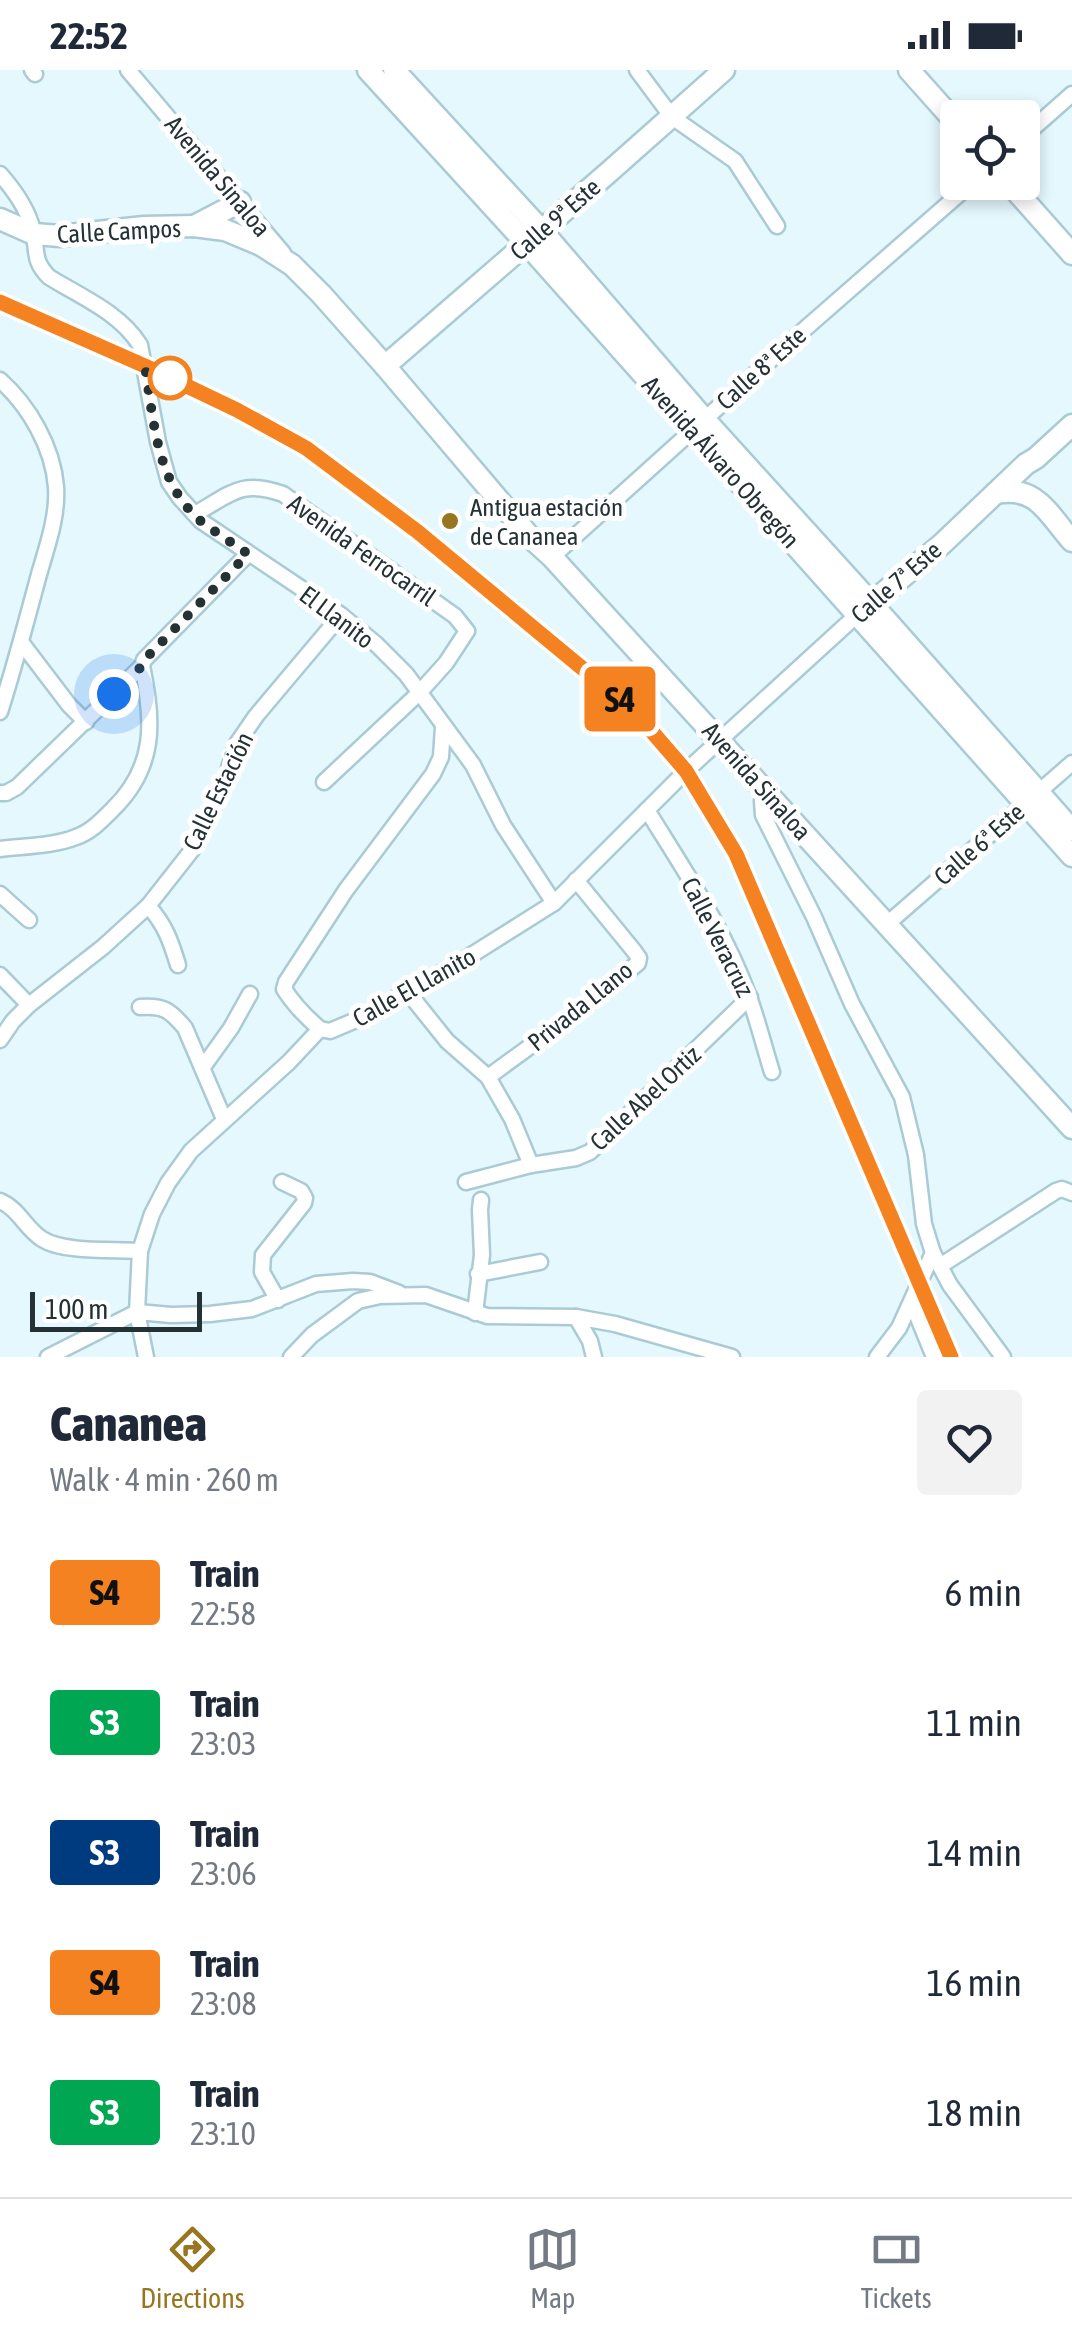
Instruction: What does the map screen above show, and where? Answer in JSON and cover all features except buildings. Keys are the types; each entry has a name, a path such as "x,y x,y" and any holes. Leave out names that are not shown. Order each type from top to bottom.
{"street":[{"name":"Avenida Sinaloa","path":"128,70 292,265 386,366 530,536 720,739 886,925 1067,1116"},
{"name":"Avenida Álvaro Obregón","path":"368,70 534,237"},
{"name":"Avenida Álvaro Obregón","path":"394,70 698,426 1032,798 1072,856"},
{"path":"637,70 672,116 735,162 777,226"},
{"name":"Calle 9ª Este","path":"386,366 724,70"},
{"path":"908,70 940,105"},
{"path":"1040,122 1072,94"},
{"name":"El Llanito","path":"0,174 24,205 40,268 118,318 140,345 158,442 170,482 180,498 248,554 341,615 406,674 473,765 512,839 554,902"},
{"name":"Calle 8ª Este","path":"552,557 952,200"},
{"path":"1024,200 1072,254"},
{"path":"194,226 240,202"},
{"name":"Calle Campos","path":"0,219 34,234 60,236 144,227 225,230 261,245 292,265"},
{"path":"0,380 28,410 40,432 56,487 53,523 22,642 4,683 0,712"},
{"name":"Calle 7ª Este","path":"720,739 1072,425"},
{"path":"1036,458 1030,485 1032,495 1072,541"},
{"name":"Avenida Ferrocarril","path":"195,514 242,487 262,486 283,494 456,616 468,631 420,692"},
{"path":"996,493 1032,495"},
{"path":"0,793 17,787 86,722 248,554"},
{"name":"Calle Estación","path":"0,1040 7,1022 103,947 148,906 192,850 224,785 236,744 341,615"},
{"path":"22,642 69,706 86,722"},
{"path":"0,849 81,836 100,822 132,786 146,758 150,734 150,708 142,666"},
{"path":"324,782 420,692"},
{"path":"320,1029 289,997 284,989 286,982 346,890 433,774 441,758 443,726"},
{"name":"Calle El Llanito","path":"146,1357 137,1312 140,1251 152,1214 191,1151 320,1029 340,1028 500,938 554,902 720,739"},
{"name":"Calle 6ª Este","path":"886,925 1072,762"},
{"path":"764,788 763,815 770,832 814,917 852,1004 902,1097 916,1155 924,1224 937,1260 950,1285 1003,1357"},
{"name":"Avenida Álvaro Obregón","path":"1032,798 1072,830"},
{"name":"Calle Veracruz","path":"647,810 730,951 750,998 772,1072"},
{"name":"Privada Llano","path":"488,1077 638,963 634,950 576,880"},
{"path":"0,894 29,920"},
{"path":"148,906 168,932 178,965"},
{"path":"0,975 29,1005"},
{"path":"407,991 447,1041 488,1077 512,1119 531,1165"},
{"path":"203,1067 250,994"},
{"name":"Calle Abel Ortiz","path":"466,1182 576,1158 600,1146 750,998"},
{"path":"140,1007 158,1006 174,1015 185,1028 224,1119"},
{"path":"278,1300 262,1272 263,1255 305,1198 301,1191 282,1182"},
{"path":"877,1357 937,1260 1056,1191 1072,1192"},
{"path":"0,1200 12,1206 32,1232 58,1246 140,1251"},
{"path":"475,1313 482,1254 481,1200"},
{"path":"478,1274 540,1262"},
{"path":"48,1357 137,1312 210,1314 252,1309 316,1284 353,1280 404,1295"},
{"path":"290,1357 336,1315 358,1301 404,1295 426,1295 488,1316 576,1317 615,1324 732,1357"},
{"path":"912,1303 934,1357"},
{"path":"576,1317 594,1357"}],"railway":[{"path":"0,302 145,366 306,448 418,532 635,712 686,771 736,855 951,1357"}],"train":[{"name":"S4","path":"0,302 145,366 306,448 418,532 635,712 686,771 736,854 951,1357"}],"place":[{"name":"Antigua estación de Cananea","path":"450,521"}],"route":[{"path":"114,694 248,554 202,522 170,482 158,442 145,366 170,378"}]}
